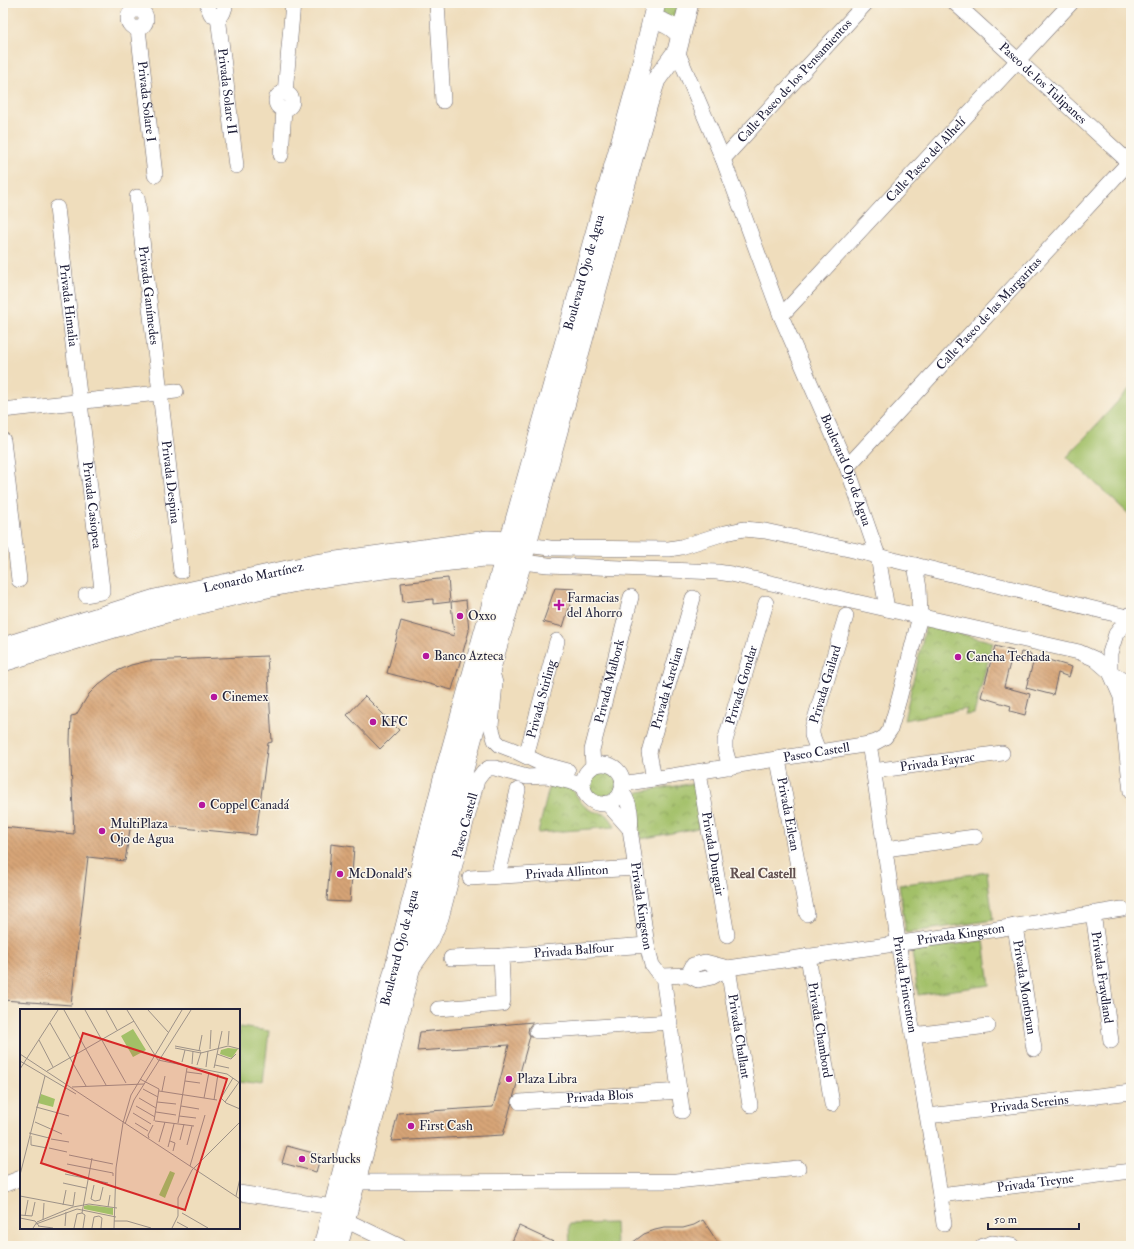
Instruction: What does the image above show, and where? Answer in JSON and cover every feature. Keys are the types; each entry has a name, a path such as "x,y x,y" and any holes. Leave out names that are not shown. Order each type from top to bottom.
{"main road":[{"name":"Boulevard Ojo de Agua","path":"323,1246 446,771 516,552 648,104 656,80 679,43 689,3"},
{"name":"Boulevard Ojo de Agua","path":"338,1246 386,1071 409,974 492,665 516,552 654,12"},
{"path":"647,42 661,51 667,52 679,43 672,27 664,22 654,12"},
{"name":"Leonardo Martínez","path":"3,662 31,646 156,599 296,568 354,558 488,540 516,552"},
{"name":"Leonardo Martínez","path":"3,647 31,646 196,605 276,587 356,572 516,552"},
{"path":"255,577 276,587 296,568"}],"street":[{"path":"210,3 208,7 211,14 221,10"},
{"path":"281,155 284,109 290,107 293,102 291,96 285,93 293,3"},
{"path":"437,3 443,101"},
{"name":"Calle Paseo de los Pensamientos","path":"723,159 866,3"},
{"name":"Paseo de los Tulipanes","path":"955,3 1130,162"},
{"name":"Calle Paseo del Alhelí","path":"781,316 1070,3"},
{"name":"Privada Solare I","path":"136,6 144,11 147,18 145,25 138,29 155,175"},
{"name":"Privada Solare II","path":"221,10 236,166"},
{"name":"Boulevard Ojo de Agua","path":"679,43 781,316 847,467 878,556 887,609"},
{"name":"Calle Paseo de las Margaritas","path":"847,467 1130,162"},
{"name":"Privada Ganímedes","path":"137,197 159,393"},
{"name":"Privada Himalia","path":"57,208 81,401"},
{"path":"3,410 176,391"},
{"name":"Privada Despina","path":"159,393 181,571"},
{"name":"Privada Casiopea","path":"81,401 102,589 102,592 86,595"},
{"path":"3,440 19,580"},
{"path":"516,552 557,548 669,549 693,544 725,533 744,529 765,531 878,556 1130,616 1116,634 1110,653 1110,672 1120,697 1131,792"},
{"path":"516,552 548,565 731,574 1079,652 1095,659 1110,672 1131,685"},
{"name":"Paseo Castell","path":"622,788 654,779 869,744 885,737 890,730 920,616 919,588 915,565"},
{"name":"Privada Malbork","path":"587,775 631,597"},
{"name":"Privada Karelian","path":"654,779 649,752 693,598"},
{"name":"Privada Gondar","path":"730,767 725,749 725,741 766,603"},
{"name":"Privada Gailard","path":"819,753 812,735 812,729 846,616"},
{"name":"Privada Stirling","path":"526,756 556,641"},
{"path":"492,665 494,683 491,726 495,740 500,745 542,764 587,775"},
{"name":"Privada Princenton","path":"869,744 898,943 928,1116 944,1224"},
{"name":"Privada Fayrac","path":"873,771 1002,753"},
{"name":"Privada Eilean","path":"778,760 807,914"},
{"path":"600,764 607,764 618,772 621,778 622,788 618,796 613,801 602,804 592,801 584,791 587,775 600,764"},
{"name":"Paseo Castell","path":"409,974 431,942 441,918 477,780 483,772 489,768 495,768 527,777 587,775"},
{"name":"Privada Dungair","path":"699,772 726,935"},
{"name":"Privada Kingston","path":"622,788 629,804 631,820 630,829 647,945 652,965 658,973 663,976 688,975 693,965 705,962 728,968 1122,909"},
{"path":"498,876 518,790"},
{"path":"607,803 630,829"},
{"path":"885,849 975,837"},
{"name":"Privada Allinton","path":"470,878 636,868"},
{"name":"Privada Fraydland","path":"1093,913 1111,1042"},
{"name":"Privada Montbrun","path":"1015,926 1034,1049"},
{"name":"Privada Balfour","path":"451,958 501,956 647,945"},
{"path":"438,1009 502,1004 501,956"},
{"name":"Privada Chambord","path":"808,956 832,1104"},
{"name":"Privada Challant","path":"728,968 750,1105"},
{"path":"663,976 682,1111"},
{"path":"537,1031 670,1022"},
{"path":"913,1036 988,1026"},
{"name":"Privada Blois","path":"520,1102 680,1091"},
{"name":"Privada Sereins","path":"928,1116 1131,1092"},
{"path":"355,1182 677,1181 798,1168"},
{"name":"Privada Treyne","path":"940,1195 1131,1171"},
{"path":"3,1185 20,1178"},
{"path":"240,1193 333,1206 346,1220 399,1246"},
{"path":"983,1246 992,1243 1012,1246"}],"green space":[{"path":"660,3 680,3 673,19 658,14"},
{"path":"1131,387 1131,516 1067,457"},
{"path":"926,625 993,642 974,714 965,715 967,709 904,720"},
{"path":"603,770 613,774 617,784 613,794 603,798 593,794 589,784 593,774"},
{"path":"695,783 703,827 641,839 634,800 635,795 639,792"},
{"path":"550,784 571,787 580,801 587,808 609,817 615,827 538,833"},
{"path":"987,872 993,920 906,933 899,885"},
{"path":"984,940 990,985 918,995 912,951"},
{"path":"240,1027 269,1031 263,1084 240,1081"},
{"path":"615,1223 616,1246 570,1246 569,1224"}],"building":[{"path":"448,578 450,602 433,604 433,599 403,602 401,583"},
{"name":"Farmacias del Ahorro","path":"555,588 575,589 563,627 543,622"},
{"name":"Banco Azteca","path":"466,600 469,631 452,690 387,673 401,621 454,636 451,602"},
{"path":"995,646 1013,651 1004,687 1030,694 1025,715 1010,711 1011,706 981,697"},
{"path":"1021,652 1031,654 1029,663 1019,661"},
{"name":"MultiPlaza Ojo de Agua","path":"267,656 272,742 268,743 256,835 131,823 125,861 88,857 71,1005 3,1000 3,827 74,834 70,741 71,716 76,715 89,694 99,684 115,672 131,665 148,661"},
{"path":"1035,656 1072,667 1069,677 1058,673 1053,695 1026,688"},
{"name":"KFC","path":"365,696 399,730 380,749 347,715"},
{"name":"McDonald's","path":"331,844 354,847 350,902 327,901"},
{"name":"Plaza Libra","path":"533,1022 529,1027 528,1032 530,1036 503,1135 391,1141 398,1113 493,1107 509,1045 417,1051 420,1032"},
{"name":"Starbucks","path":"287,1146 321,1155 316,1172 282,1163"},
{"path":"703,1220 720,1246 628,1246 644,1234 655,1230 664,1228 683,1228 694,1225"},
{"path":"519,1226 562,1246 510,1246"}],"place":[{"name":"Farmacias del Ahorro","path":"559,605"},
{"name":"Oxxo","path":"460,616"},
{"name":"Banco Azteca","path":"426,656"},
{"name":"Cancha Techada","path":"958,657"},
{"name":"Cinemex","path":"214,697"},
{"name":"KFC","path":"373,722"},
{"name":"Coppel Canadá","path":"202,805"},
{"name":"MultiPlaza Ojo de Agua","path":"102,831"},
{"name":"McDonald's","path":"340,874"},
{"name":"Plaza Libra","path":"509,1079"},
{"name":"First Cash","path":"411,1126"},
{"name":"Starbucks","path":"302,1159"}],"district":[{"name":"Real Castell","path":"763,873"}]}
